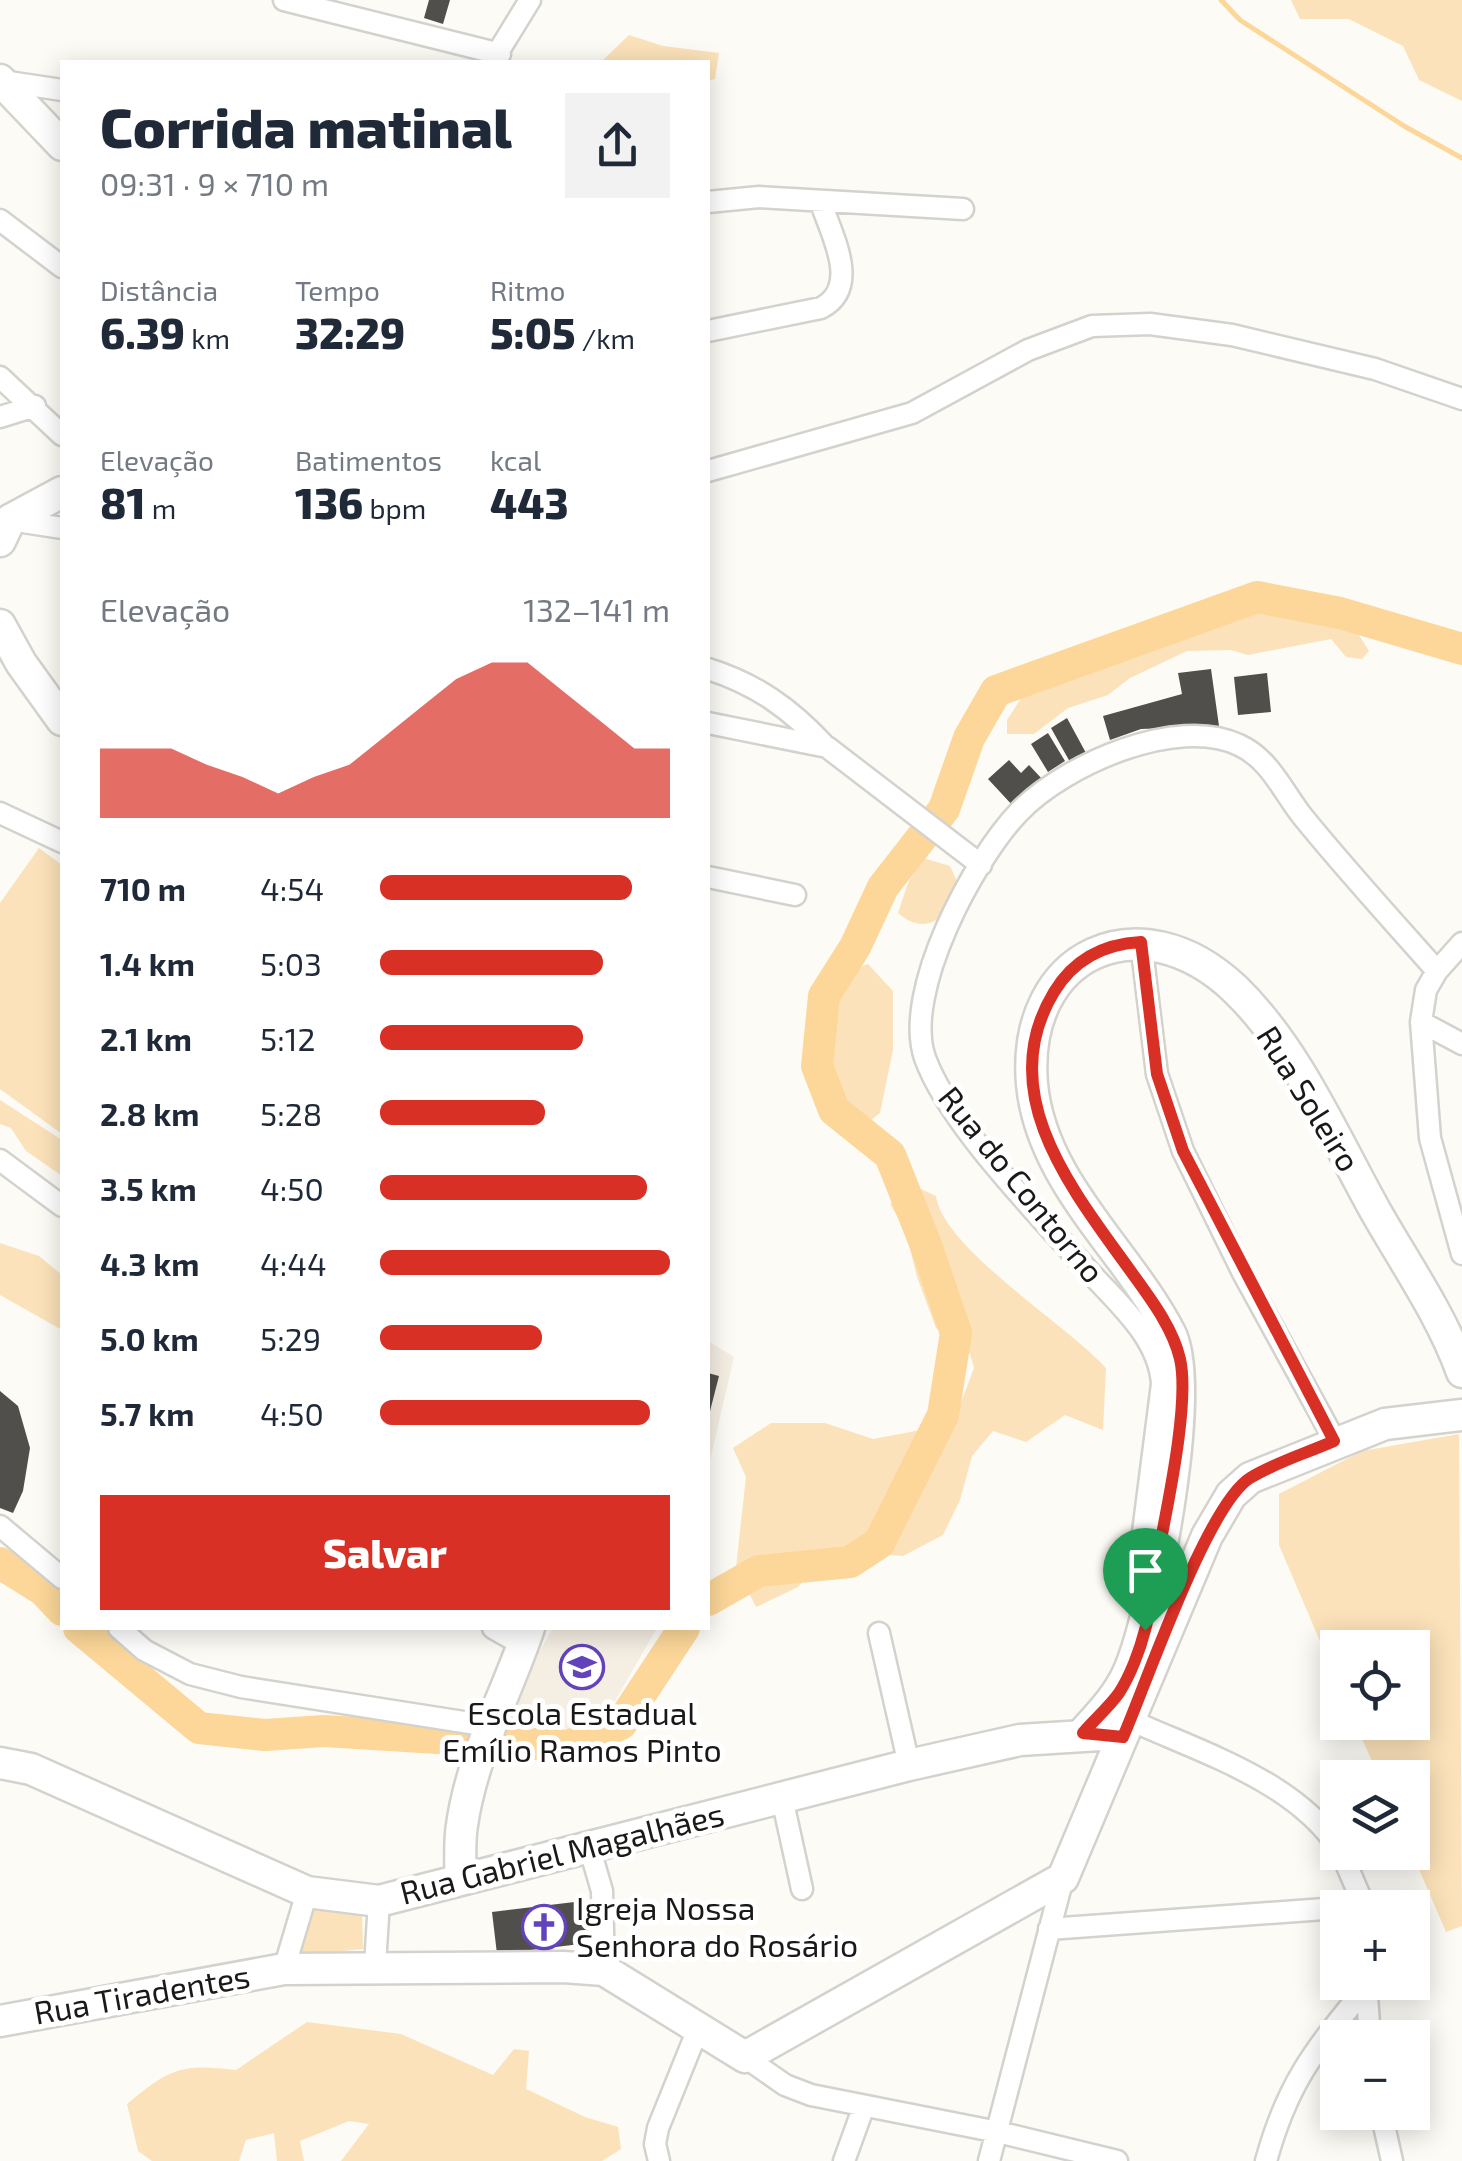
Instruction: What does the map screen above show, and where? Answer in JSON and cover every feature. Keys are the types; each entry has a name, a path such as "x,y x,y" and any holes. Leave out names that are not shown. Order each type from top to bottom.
{"street":[{"path":"284,0 496,58 530,0"},
{"path":"372,23 378,0"},
{"path":"1,80 60,90"},
{"path":"1,80 60,143"},
{"path":"710,202 759,197 964,209"},
{"path":"710,330 821,308 834,301 840,290 842,266 821,203"},
{"path":"0,220 60,265"},
{"path":"710,470 912,413 1028,350 1092,326 1150,324 1232,335 1375,370 1462,398"},
{"path":"0,377 60,433"},
{"path":"0,418 35,406"},
{"path":"3,528 60,493"},
{"path":"3,528 60,528"},
{"path":"0,625 21,663 60,717"},
{"path":"710,670 768,694 916,819 981,865"},
{"path":"710,723 827,747"},
{"name":"Rua do Contorno","path":"1145,1630 1140,1570 1160,1364 1131,1319 944,1100 923,1054 926,983 948,926 981,865 1018,812 1052,784 1142,742 1186,735 1216,737 1240,745 1263,760 1300,814 1437,971"},
{"path":"0,813 60,841"},
{"path":"710,877 795,895"},
{"path":"1141,942 1157,1074 1183,1151 1334,1441"},
{"name":"Rua Soleiro","path":"1083,1733 1118,1693 1145,1630 1172,1478 1182,1381 1180,1359 1171,1335 1147,1294 1062,1174 1041,1123 1032,1083 1033,1046 1041,1014 1061,980 1085,957 1116,943 1141,942 1183,952 1211,967 1242,996 1290,1058 1462,1372"},
{"path":"1462,943 1437,971 1422,1003 1421,1022 1430,1138 1462,1254"},
{"path":"1421,1022 1462,1044"},
{"path":"0,1160 60,1205"},
{"path":"990,2161 1064,1878 1207,1536 1231,1495 1250,1478 1334,1441 1384,1424 1459,1417"},
{"path":"0,1526 60,1576"},
{"path":"121,1630 144,1650 190,1674 487,1734"},
{"path":"460,1879 462,1825 476,1772 526,1636 501,1630"},
{"path":"878,1633 909,1765"},
{"path":"1126,1728 1286,1796 1320,1827"},
{"name":"Rua Gabriel Magalhães","path":"0,1763 31,1769 307,1892 379,1901 909,1765 1020,1740 1126,1728"},
{"path":"782,1798 802,1889"},
{"path":"589,1846 602,1891 604,1970 785,2085 811,2095 998,2132 1117,2161"},
{"path":"745,2057 1064,1878"},
{"path":"284,1969 307,1892"},
{"path":"376,1966 379,1901"},
{"path":"1049,1929 1320,1909"},
{"name":"Rua Tiradentes","path":"0,2020 284,1969 376,1966 604,1970"},
{"path":"1266,2161 1274,2130 1303,2066 1354,2000"},
{"path":"659,2161 658,2128 698,2029"},
{"path":"844,2161 864,2106"},
{"path":"1385,2130 1392,2161"}],"shaded area":[{"path":"1291,0 1462,0 1462,101 1419,80 1403,46 1349,19 1300,19"},
{"path":"629,35 663,46 719,53 715,79 710,80 710,60 603,60"},
{"path":"1280,607 1357,632 1369,651 1362,659 1346,657 1331,639 1248,655 1231,650 1187,651 1130,678 1108,695 1068,708 1034,734 1007,734 1007,720 1027,689 1256,608"},
{"path":"39,848 60,864 60,1133 0,1089 0,903"},
{"path":"923,858 950,866 961,890 943,915 927,924 918,924 898,913 908,883"},
{"path":"868,964 893,991 893,1050 880,1113 851,1136 822,1121 813,1097 839,993 849,971"},
{"path":"0,1100 60,1139 60,1175 26,1151 11,1128 0,1124"},
{"path":"912,1185 936,1196 944,1217 960,1239 1106,1368 1103,1430 1065,1415 1026,1442 993,1431 972,1456 960,1500 943,1535 903,1556 831,1551 798,1587 756,1607 736,1567 746,1477 733,1448 771,1423 825,1423 873,1439 953,1424 974,1368 970,1354 936,1328 905,1229 890,1204"},
{"path":"0,1243 39,1256 60,1273 60,1329 0,1295"},
{"path":"710,1342 734,1357 710,1460"},
{"path":"1459,1434 1462,1926 1446,1932 1419,1870 1430,1870 1430,1760 1371,1760 1363,1740 1430,1740 1430,1630 1320,1630 1320,1641 1279,1545 1279,1494 1362,1451"},
{"name":"Escola Estadual Emílio Ramos Pinto","path":"552,1630 656,1630 612,1706 573,1729 496,1726"},
{"path":"309,1901 362,1910 363,1949 294,1956"},
{"path":"307,2022 401,2034 493,2075 514,2049 529,2051 526,2089 585,2117 618,2127 621,2149 602,2161 341,2161 369,2124 349,2121 300,2141 304,2161 277,2161 274,2133 246,2140 239,2161 152,2161 138,2151 127,2104 141,2092 165,2076 188,2068 236,2070"}],"building":[{"path":"429,0 450,0 443,24 424,18"},
{"path":"1211,669 1219,726 1141,729 1110,740 1103,716 1182,694 1178,673"},
{"path":"1267,673 1271,712 1238,715 1234,677"},
{"path":"1067,718 1086,753 1070,762 1051,728"},
{"path":"1048,733 1065,761 1048,772 1031,744"},
{"path":"1009,760 1021,773 1029,765 1043,780 1014,807 988,779"},
{"path":"710,1374 719,1376 710,1411"},
{"path":"0,1391 18,1406 30,1448 23,1491 13,1513 0,1508"},
{"name":"Igreja Nossa Senhora do Rosário","path":"591,1900 597,1942 497,1954 492,1912"}],"waterway":[{"path":"1221,0 1240,20 1404,126 1462,158"},
{"path":"710,1599 759,1571 850,1562 879,1543 943,1415 956,1333 927,1248 890,1155 834,1110 817,1066 824,996 855,947 883,887 944,809 969,738 996,691 1257,597 1340,613 1462,649"},
{"path":"0,1563 43,1590 60,1608"},
{"path":"81,1630 199,1728 265,1735 324,1731 568,1746 621,1724 683,1630"}],"place":[{"name":"Escola Estadual Emílio Ramos Pinto","path":"582,1667"},
{"name":"Igreja Nossa Senhora do Rosário","path":"544,1927"}],"route":[{"path":"1141,942 1157,1074 1183,1151 1243,1273 1334,1441 1250,1478 1231,1495 1207,1536 1123,1737 1083,1733 1118,1693 1145,1630 1172,1478 1182,1381 1180,1359 1147,1294 1062,1174 1045,1136 1032,1083 1033,1046 1041,1014 1061,980 1085,957 1116,943 1141,942"}]}
